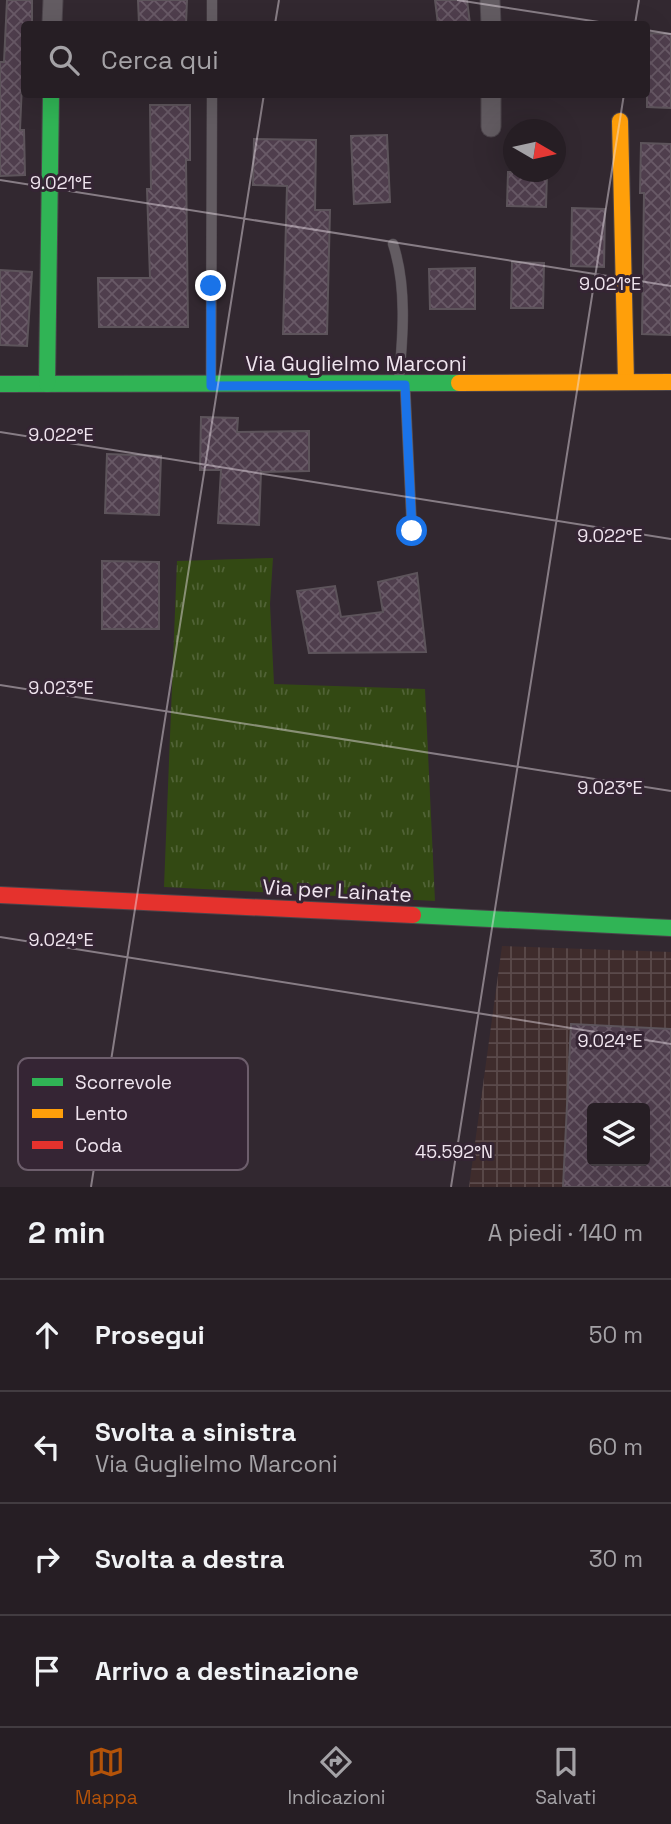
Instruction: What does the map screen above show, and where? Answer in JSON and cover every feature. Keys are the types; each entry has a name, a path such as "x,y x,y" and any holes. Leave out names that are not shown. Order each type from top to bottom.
{"street":[{"path":"52,0 52,21"},
{"path":"490,0 491,21"},
{"path":"47,384 51,98"},
{"path":"491,98 491,127"},
{"path":"620,121 626,383"},
{"name":"Via Guglielmo Marconi","path":"0,384 211,386 671,382"},
{"name":"Via per Lainate","path":"0,895 671,928"}],"lane":[{"path":"212,0 212,21"},
{"path":"211,386 212,98"},
{"path":"393,244 400,263 402,290 401,385 412,531"}],"shaded area":[{"path":"502,946 671,952 671,1187 469,1187"}],"green space":[{"path":"273,558 270,604 274,684 425,689 435,901 164,887 177,561"}],"building":[{"path":"7,0 32,0 32,21 21,21 20,130 24,130 25,175 0,176 0,62 4,62"},
{"path":"138,0 187,0 186,21 139,21"},
{"path":"435,0 467,0 470,21 438,21"},
{"path":"650,33 671,34 671,108 647,107 647,98 650,98"},
{"path":"150,105 190,105 190,160 186,160 188,327 99,327 98,278 150,278 147,189 151,189"},
{"path":"387,135 390,202 354,204 351,136"},
{"path":"254,139 316,140 315,210 330,210 327,334 283,334 287,186 253,185"},
{"path":"641,143 671,144 671,335 642,334 644,193 640,193"},
{"path":"508,182 547,182 546,207 507,206"},
{"path":"572,208 605,209 604,267 571,266"},
{"path":"512,262 544,263 543,308 511,308"},
{"path":"475,268 475,309 430,309 429,269"},
{"path":"0,270 32,272 27,346 0,345"},
{"path":"201,417 238,418 237,432 309,431 309,471 261,472 259,525 218,523 221,470 200,470"},
{"path":"107,454 161,456 159,515 105,513"},
{"path":"102,561 159,562 159,629 102,629"},
{"path":"417,573 426,652 309,653 297,591 335,586 341,617 383,612 378,582"},
{"path":"571,1024 671,1029 671,1187 563,1187"}],"traffic: fast":[{"path":"47,384 51,98"},
{"path":"0,384 459,383"},
{"path":"413,915 671,928"}],"traffic: slow":[{"path":"620,121 626,382"},
{"path":"459,383 671,382"}],"traffic: jam":[{"path":"0,895 413,915"}],"route":[{"path":"211,286 211,386 405,385 412,531"}]}
